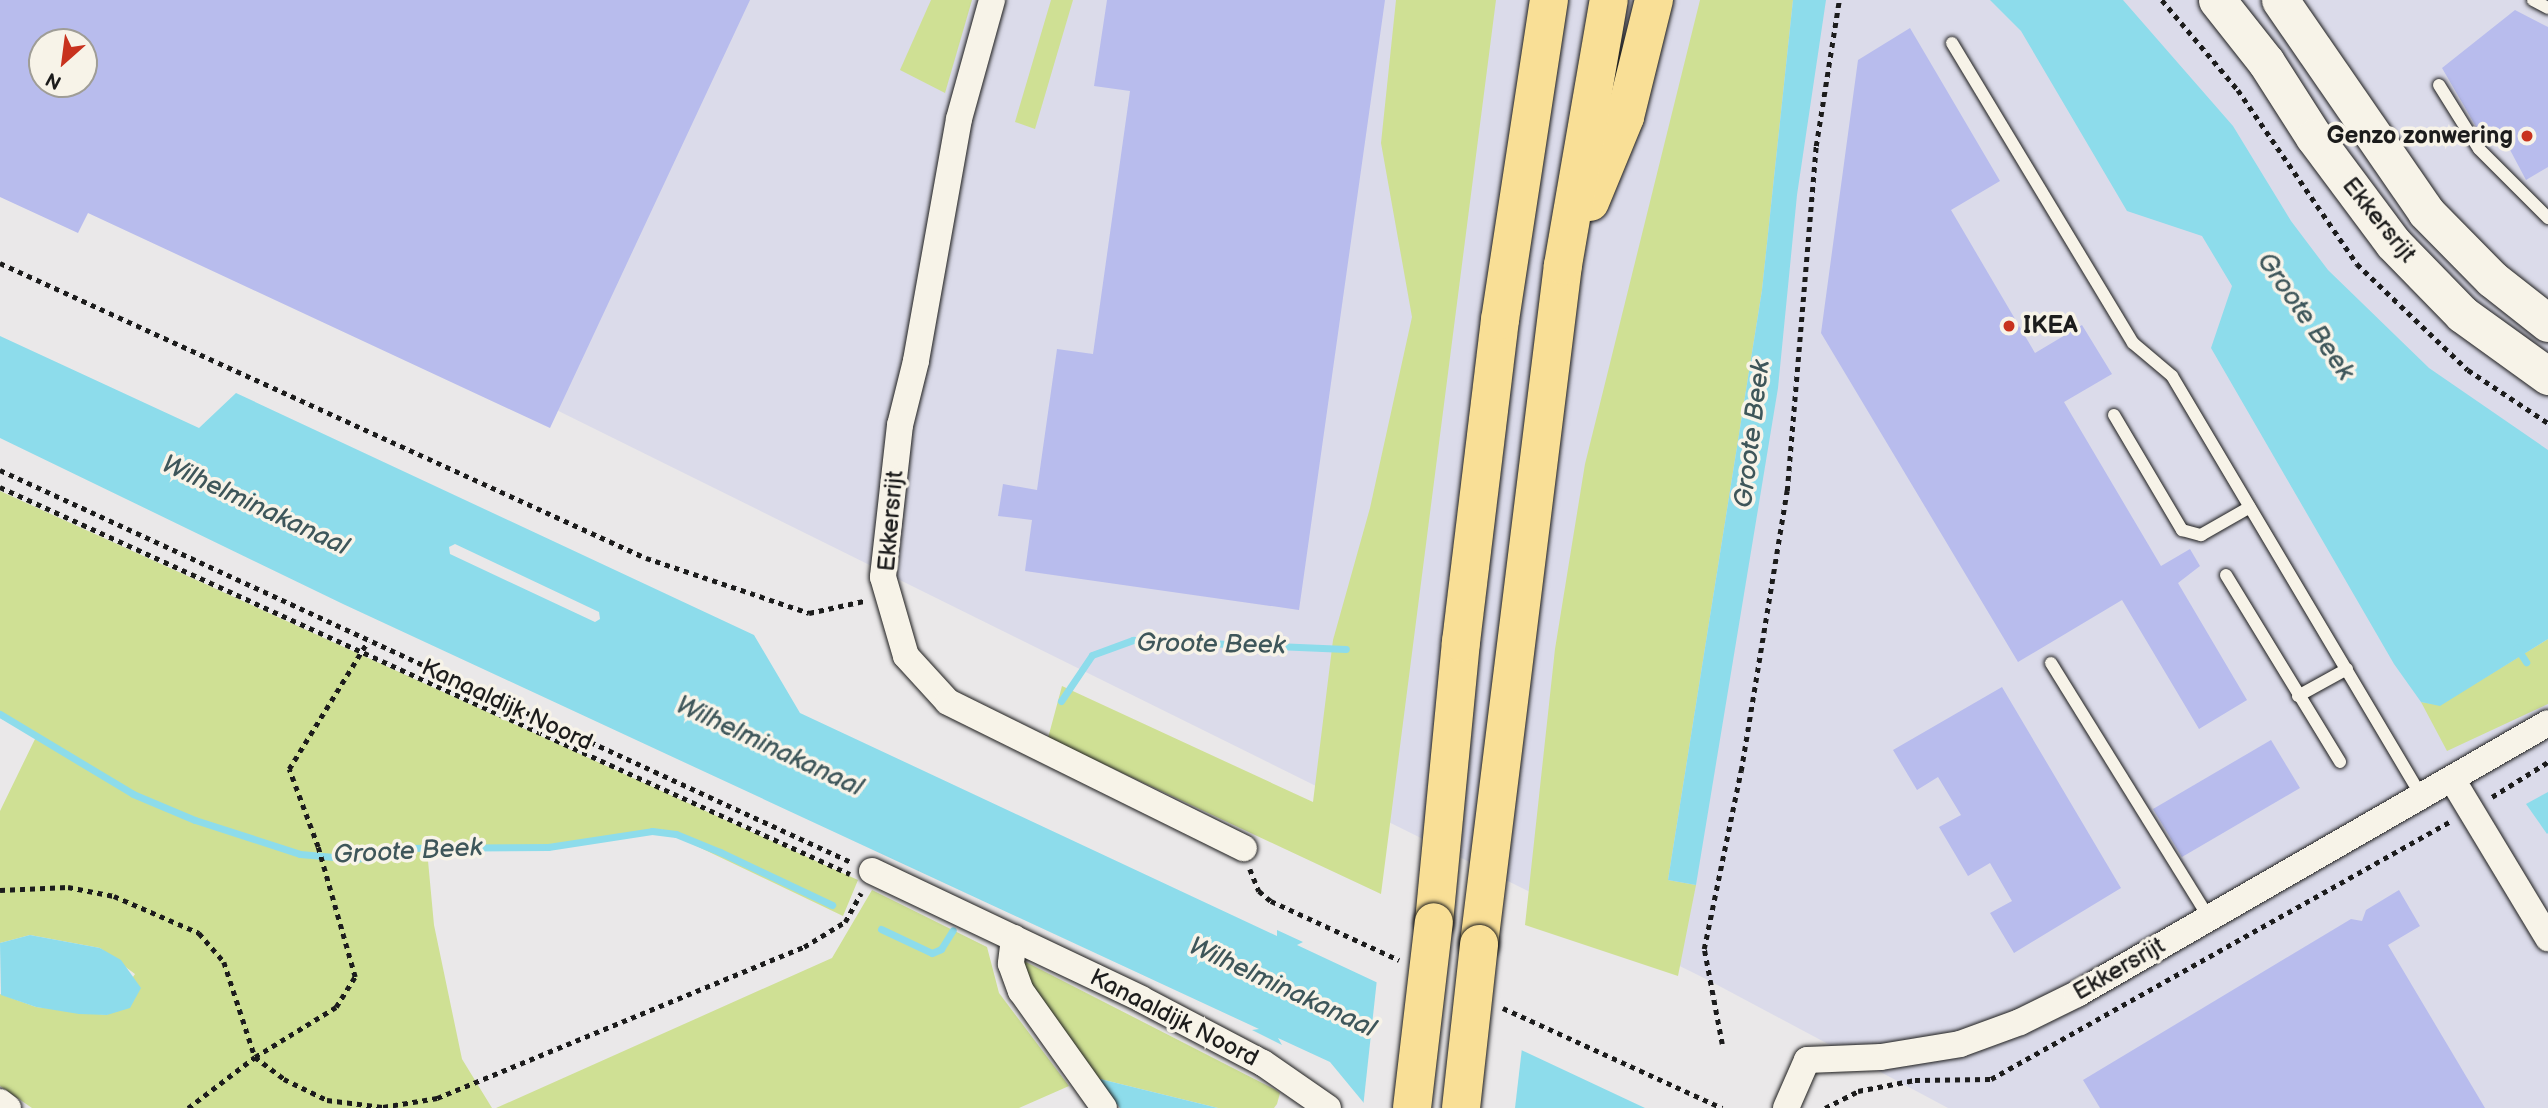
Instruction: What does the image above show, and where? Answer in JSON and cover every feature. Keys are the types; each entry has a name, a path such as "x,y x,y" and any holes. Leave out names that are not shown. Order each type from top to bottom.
{"highway":[{"path":"1412,1108 1500,320 1549,0"},
{"path":"1461,1108 1563,265 1609,0"},
{"path":"1563,265 1625,117 1654,0"}],"main road":[{"name":"Ekkersrijt","path":"2217,0 2266,62 2314,137 2393,243 2462,314 2548,376"},
{"name":"Ekkersrijt","path":"2280,0 2426,212 2492,279 2548,323"}],"street":[{"name":"Ekkersrijt","path":"992,0 959,119 916,361 900,425 883,576 906,656 948,702 1244,848"},
{"name":"Ekkersrijt","path":"1786,1108 1807,1060 1881,1056 1960,1044 2077,994 2548,723"},
{"path":"2452,779 2548,938"},
{"name":"Kanaaldijk Noord","path":"865,877 1014,938 1251,1056 1296,1100 1328,1108"},
{"path":"1014,938 1011,964 1021,991 1104,1108"},
{"path":"0,1102 8,1108"}],"lane":[{"path":"2533,0 2548,8"},
{"path":"1952,44 2133,343 2172,376 2421,796"},
{"path":"2439,85 2479,149 2548,218"},
{"path":"2114,415 2182,530 2201,535 2250,507"},
{"path":"2226,575 2340,762"},
{"path":"2051,663 2209,918"},
{"path":"2298,696 2347,669"}],"path":[{"path":"1722,1044 1704,949 1741,771 1787,491 1816,146 1839,0"},
{"path":"0,263 646,558 809,613 888,595"},
{"name":"Kanaaldijk Noord","path":"0,470 865,877"},
{"path":"0,487 361,653 570,743 865,877 845,922 823,938 437,1098 383,1107 327,1100 284,1079 256,1057 224,962 199,933 114,896 68,887 0,890"},
{"path":"188,1108 256,1057 336,1007 355,977 317,847 289,769 368,642"}],"shaded area":[{"path":"0,0 2548,0 2548,1108 1948,1108 1708,980 88,178 48,98 98,98 98,28 28,28 28,57"}],"green space":[{"path":"931,0 972,0 945,93 900,70"},
{"path":"1051,0 1073,0 1035,129 1015,122"},
{"path":"1396,0 1496,0 1381,894 1048,738 1062,686 1313,802 1333,640 1370,508 1412,317 1381,143"},
{"path":"1700,0 1793,0 1762,290 1668,880 1696,885 1678,976 1525,925 1555,649 1585,464"},
{"path":"0,491 858,880 843,916 661,829 594,842 427,850 434,925 462,1059 492,1108 32,1108 0,1086 0,994 36,1007 107,1015 135,974 100,948 30,935 0,943 0,811 36,737 0,718"},
{"path":"2548,639 2548,704 2447,751 2421,702 2440,705"},
{"path":"872,890 987,947 999,993 1069,1086 1019,1108 496,1108 832,958"},
{"path":"1022,960 1274,1089 1280,1093 1277,1104 1274,1108 1218,1108 1096,1078 1036,1005"}],"water":[{"path":"1793,0 1826,0 1797,195 1778,388 1696,885 1668,880 1762,290"},
{"path":"1990,0 2123,0 2233,126 2291,221 2328,270 2429,368 2548,450 2548,639 2440,706 2421,702 2394,664 2211,348 2232,286 2202,236 2127,211 2021,31"},
{"name":"Wilhelminakanaal","path":"0,336 199,428 236,393 754,635 800,713 1277,936 1277,930 1303,942 1297,945 1645,1108 1368,1108 1330,1062 1278,1038 1282,1045 1252,1030 1259,1029 343,604 0,438","holes":["455,544 599,612 600,619 595,622 450,554 449,547"]},
{"path":"2548,792 2548,833 2547,834 2526,804"},
{"path":"30,935 100,948 121,960 141,988 130,1008 107,1015 79,1014 36,1007 1,995 0,943"},
{"path":"1096,1078 1218,1108 1120,1108"}],"pier":[{"path":"1377,979 1522,1048 1515,1108 1363,1108"}],"building":[{"path":"0,0 750,0 550,428 88,213 78,233 0,197"},
{"path":"1107,0 1385,0 1299,610 1025,571 1032,520 998,516 1003,484 1037,490 1057,349 1093,354 1130,91 1094,86"},
{"path":"2515,10 2548,27 2548,167 2526,180 2500,131 2482,137 2442,68"},
{"path":"1910,28 2000,181 1951,210 2035,353 2082,325 2112,374 2064,402 2161,566 2190,549 2200,566 2178,583 2247,700 2199,729 2122,600 2018,662 1821,333 1858,60"},
{"path":"2002,687 2121,888 2014,953 1990,913 2012,901 1990,863 1968,876 1939,827 1961,815 1938,777 1917,790 1893,750"},
{"path":"2271,740 2300,788 2182,857 2153,809"},
{"path":"2399,890 2420,926 2388,945 2485,1108 2100,1108 2083,1080 2351,919 2362,921 2366,910"}],"waterway":[{"name":"Groote Beek","path":"1061,701 1092,655 1133,640 1346,649"},
{"name":"Groote Beek","path":"2517,648 2526,662"},
{"name":"Groote Beek","path":"0,714 133,794 195,820 300,854 357,859 403,848 548,847 652,831 676,834 720,852 832,905"},
{"name":"Groote Beek","path":"881,929 932,953 941,949 953,930"}],"place":[{"name":"Genzo zonwering","path":"2527,136"},
{"name":"IKEA","path":"2009,326"}]}
